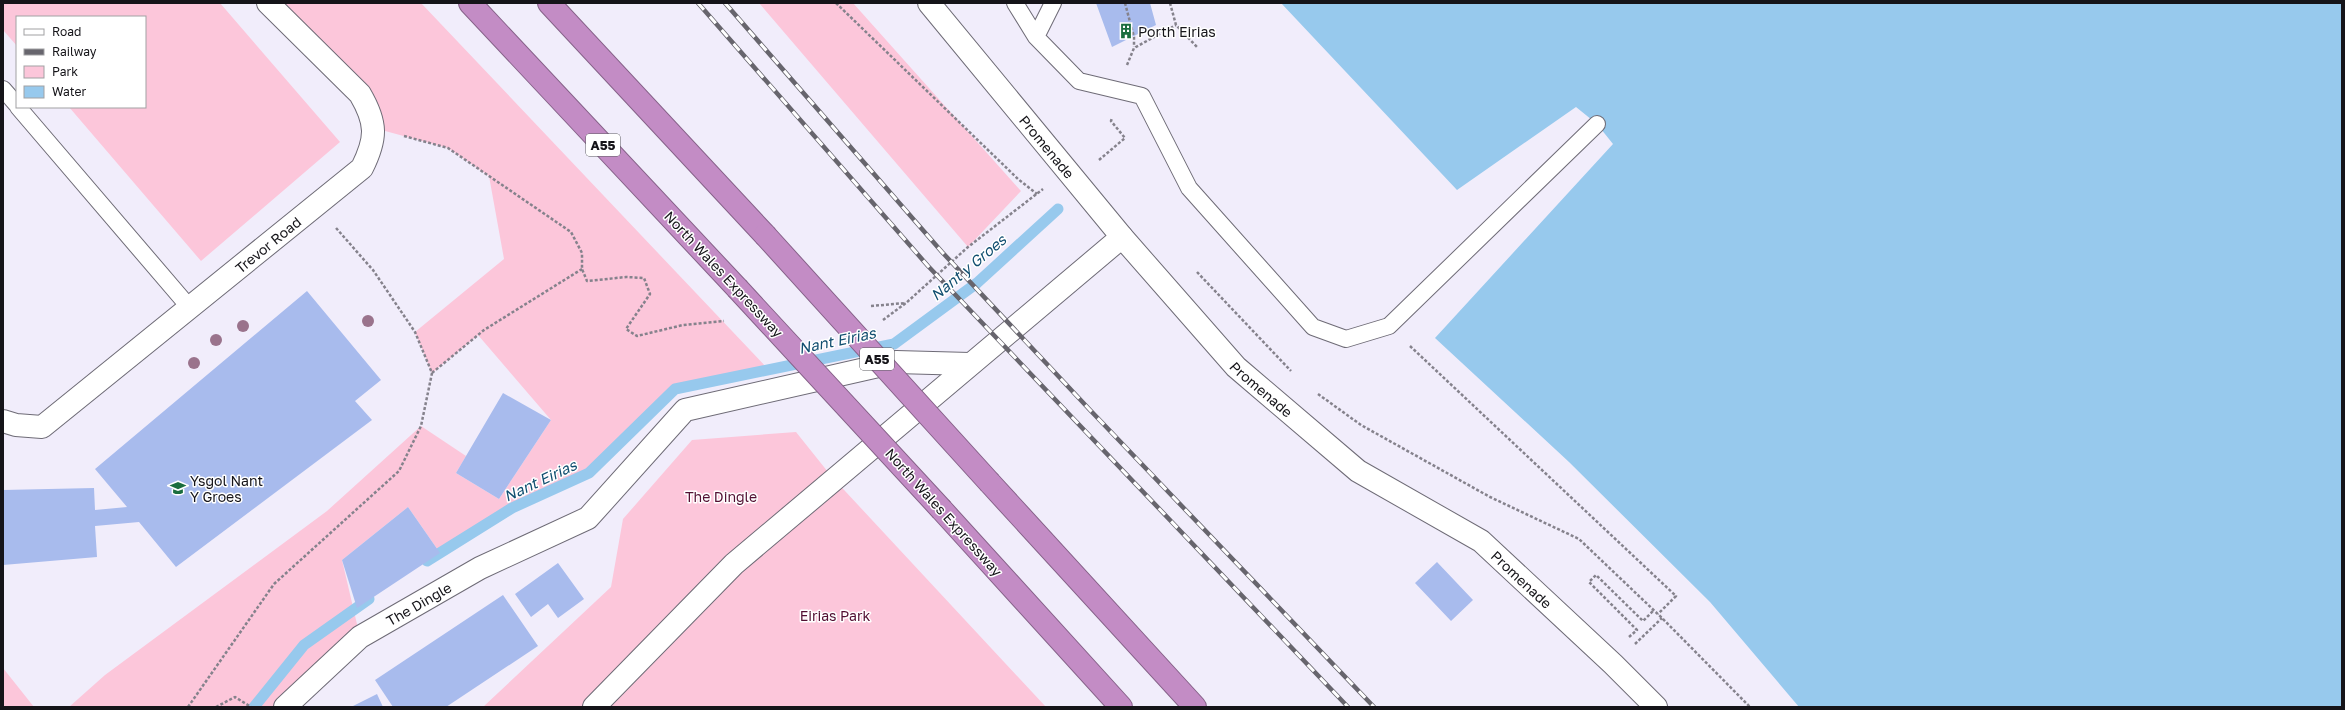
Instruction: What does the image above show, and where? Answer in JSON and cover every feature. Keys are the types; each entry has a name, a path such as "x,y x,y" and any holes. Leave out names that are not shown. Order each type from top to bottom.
{"highway":[{"name":"North Wales Expressway","path":"470,3 737,288 1121,707"},
{"name":"A55","path":"549,3 765,236 1195,707"}],"street":[{"name":"Trevor Road","path":"3,421 16,425 42,427 362,168 372,149 374,128 370,111 360,94 268,3"},
{"name":"Promenade","path":"929,3 1068,169 1122,237 1236,367 1358,471 1481,542 1613,664 1656,707"},
{"path":"594,707 734,564 1122,237"},
{"name":"The Dingle","path":"285,707 360,637 480,568 588,518 685,410 896,362 970,364"}],"lane":[{"path":"1015,3 1036,38 1079,80 1142,96 1189,188 1312,327 1346,339 1389,326 1597,124"},
{"path":"1036,38 1053,3"},
{"path":"3,89 16,104"},
{"path":"20,108 190,308"}],"path":[{"path":"836,3 1012,173 1037,194"},
{"path":"1125,3 1134,37 1134,48"},
{"path":"1170,3 1176,25 1197,47"},
{"path":"374,128 448,148 571,232 582,253 582,269 587,282 626,277 644,278 650,294 626,329 637,336 683,325 729,320"},
{"path":"1099,160 1125,138"},
{"path":"868,306 906,303 968,247 1092,150 1104,166"},
{"path":"188,707 274,584 399,471 421,426 432,374 415,332 373,270 316,205"},
{"path":"1193,268 1295,375"},
{"path":"432,374 484,330 582,269"},
{"path":"1389,326 1676,596 1658,614"},
{"path":"1313,390 1361,425 1490,497 1580,539 1658,614 1750,707"},
{"path":"1631,647 1662,618"},
{"path":"216,707 235,697 251,707"}],"green space":[{"path":"3,3 220,3 340,142 201,261 70,108 146,108 146,16 16,16 16,45 3,30"},
{"path":"268,3 421,3 768,369 675,389 589,473 512,508 440,553 408,507 342,560 360,637 287,707 69,707 105,675 327,511 421,426 466,456 456,473 499,499 551,420 478,335 432,373 415,332 504,259 489,176 448,148 374,128 370,111"},
{"path":"759,3 853,3 1021,191 968,247"},
{"name":"Eirias Park","path":"796,432 832,477 1046,707 483,707 611,587 623,519 692,440"},
{"path":"3,668 34,707 3,707"}],"water":[{"path":"1281,3 2342,3 2342,707 1799,707 1710,602 1569,462 1435,338 1613,144 1597,124 1576,107 1457,190"}],"building":[{"name":"Porth Eirias","path":"1096,3 1150,3 1156,25 1112,47"},
{"path":"307,291 381,380 355,401 372,420 176,567 139,522 95,526 97,557 3,565 3,490 94,488 95,510 127,507 95,469"},
{"path":"503,393 551,420 499,499 456,473"},
{"path":"408,507 440,553 357,608 342,560"},
{"path":"1437,562 1473,600 1451,621 1415,583"},
{"path":"558,563 584,599 558,618 548,604 531,617 515,594"},
{"path":"503,595 538,646 446,707 393,707 375,680"},
{"path":"377,694 383,707 351,707"}],"waterway":[{"name":"Nant Eirias","path":"427,561 512,508 589,473 675,389 894,344 977,283 1058,209"},
{"name":"Nant Eirias","path":"254,707 304,645 369,599"}],"railway":[{"path":"698,3 928,266 1348,707"},
{"path":"725,3 942,252 1090,410 1374,707"}],"place":[{"name":"Porth Eirias","path":"1126,31"},
{"name":"Ysgol Nant Y Groes","path":"178,488"}],"water label":[{"name":"Nant y Groes","path":"968,267"}]}
